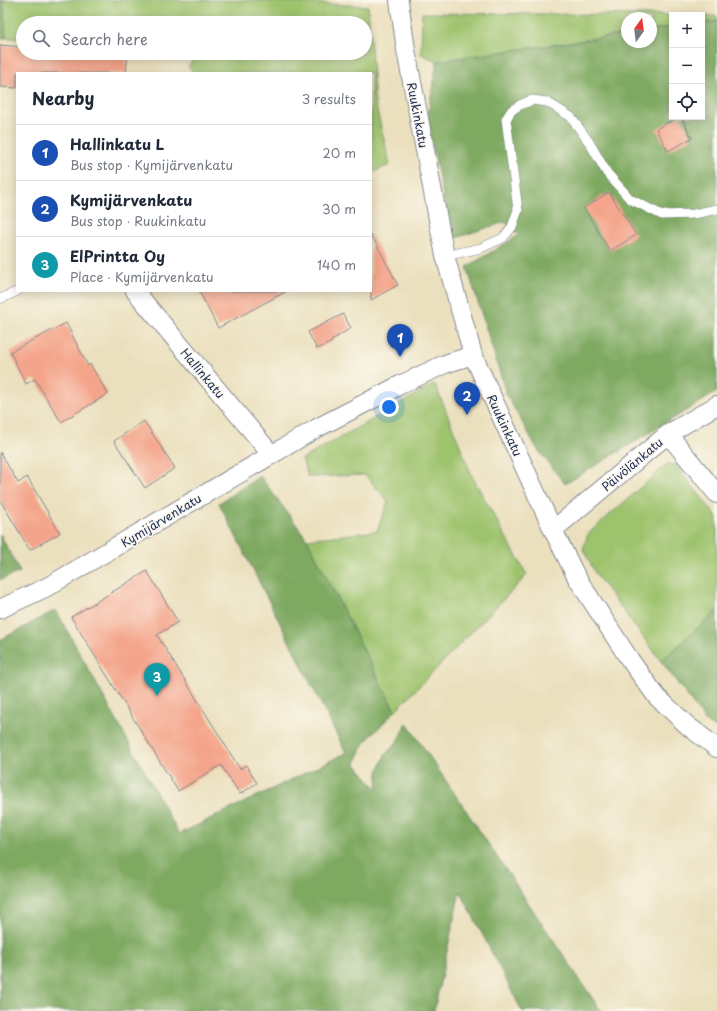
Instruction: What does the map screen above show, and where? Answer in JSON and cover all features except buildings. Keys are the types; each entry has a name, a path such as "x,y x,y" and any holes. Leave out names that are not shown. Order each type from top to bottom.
{"street":[{"name":"Ruukinkatu","path":"399,1 406,50 445,256 473,355 553,530 577,578 630,660 657,697 688,726 717,748"},
{"name":"Hallinkatu","path":"136,292 271,454"},
{"name":"Kymijärvenkatu","path":"0,609 47,587 317,428 400,385 445,364 473,355"},
{"name":"Päivölänkatu","path":"553,530 668,434 717,405"},
{"path":"668,434 717,494"}],"lane":[{"path":"445,256 481,248 503,238 512,227 518,210 506,119 512,110 532,100 547,102 571,117 589,142 607,173 630,199 662,215 694,214 717,209"},
{"path":"0,299 16,292"}],"green space":[{"path":"0,0 3,0 6,38 0,38"},
{"path":"3,0 246,0 368,6 369,16 16,16 16,39 6,38"},
{"path":"422,13 621,15 621,35 437,61 421,54"},
{"path":"657,15 669,15 669,27 657,29"},
{"path":"705,16 717,16 717,21 705,23"},
{"path":"717,21 717,392 565,484 538,450 507,396 467,267 519,235 505,222 452,239 427,120 437,61 621,35 621,48 657,48 657,29 669,27 669,120 705,120 705,23"},
{"path":"194,60 372,60 375,102 390,165 372,173 372,72 193,72 188,66"},
{"path":"435,384 473,478 527,575 395,711 307,539 377,531 388,501 365,475 308,477 302,459"},
{"path":"667,464 676,465 717,517 717,611 661,661 595,573 583,549 588,534"},
{"path":"260,476 307,539 395,711 366,741 355,763 377,789 378,772 385,755 396,743 407,723 601,1011 522,1011 460,891 434,1011 0,1011 0,640 56,610 179,834 346,753 219,503"},
{"path":"0,534 20,572 0,580"},
{"path":"717,611 717,729 707,723 661,661"}],"place":[{"name":"Hallinkatu L","path":"400,357"},
{"name":"Kymijärvenkatu","path":"467,415"},
{"name":"ElPrintta Oy","path":"157,696"}]}
